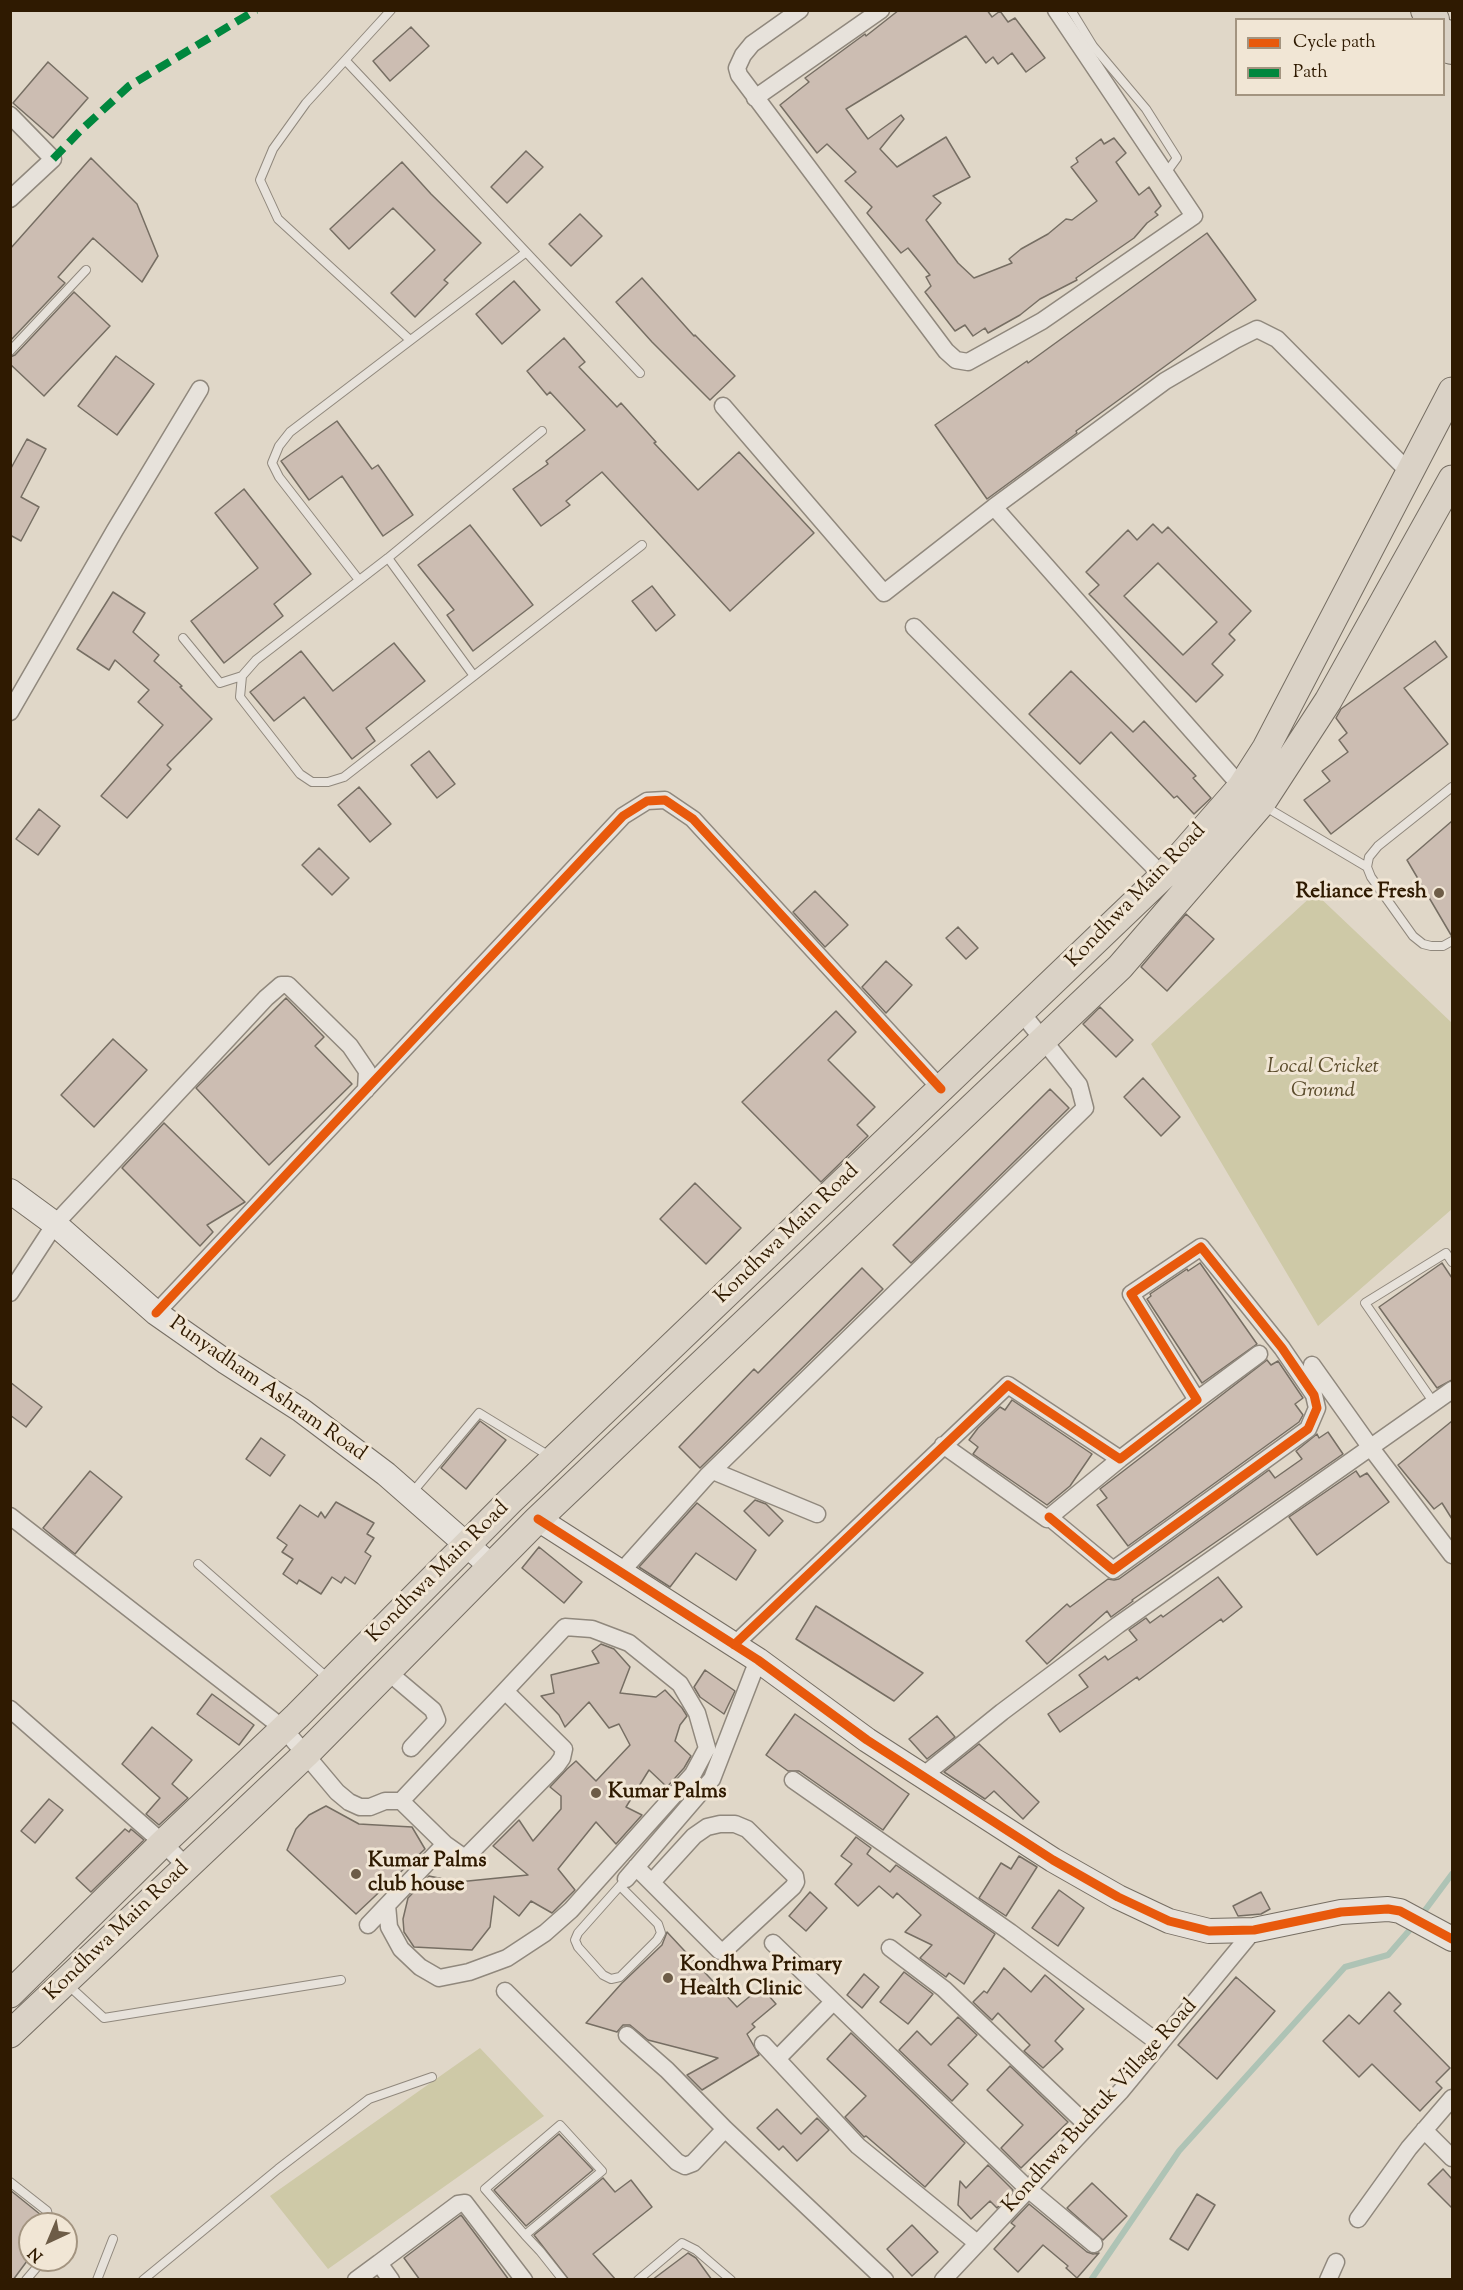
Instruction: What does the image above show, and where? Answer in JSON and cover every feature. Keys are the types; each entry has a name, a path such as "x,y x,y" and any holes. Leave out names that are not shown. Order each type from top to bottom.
{"main road":[{"name":"Kondhwa Main Road","path":"10,1994 163,1843 284,1729 554,1459 1162,876 1241,787 1266,748 1452,391"},
{"name":"Kondhwa Main Road","path":"10,2034 306,1754 538,1519 1120,967 1261,804 1328,702 1452,479"}],"street":[{"path":"800,10 752,44 743,55 737,68 739,75 946,351 956,360 968,362 1042,321 1194,216 1056,10"},
{"path":"755,98 881,10"},
{"path":"10,116 53,159 10,199"},
{"path":"723,406 884,593 994,507 1165,381 1257,329 1277,339 1410,473"},
{"path":"10,712 200,388"},
{"path":"994,507 1241,787 1261,804"},
{"path":"914,627 1162,876"},
{"path":"156,1313 624,816 647,801 665,800 693,819 941,1089"},
{"path":"10,1293 55,1224 266,998 281,985 288,985 350,1046 367,1071 366,1090"},
{"path":"621,1572 713,1471 1085,1108 1079,1085 1021,1012"},
{"name":"Punyadham Ashram Road","path":"10,1191 55,1224 156,1313 226,1362 301,1410 386,1474 492,1567"},
{"path":"1049,1517 1113,1570 1308,1429 1317,1408 1314,1395 1282,1348 1201,1247 1131,1294 1197,1400"},
{"path":"943,1445 1047,1519 1120,1459 1259,1354"},
{"path":"1312,1365 1452,1555"},
{"path":"734,1645 1008,1385 1120,1459"},
{"path":"924,1775 1002,1712 1118,1625 1452,1390"},
{"path":"713,1471 818,1514"},
{"path":"10,1516 284,1729 337,1792 349,1802 360,1807 385,1801 402,1801 454,1853 462,1856 468,1855 562,1758 564,1749 559,1743 505,1691"},
{"path":"538,1519 758,1660 867,1740 1053,1860 1118,1897 1169,1921 1209,1931 1254,1930 1341,1912 1400,1911 1449,1936"},
{"path":"387,1905 389,1927 401,1949 420,1967 439,1978 469,1972 507,1958 545,1933 571,1910 693,1774 707,1748 697,1713 680,1684 629,1643 592,1629 565,1627 402,1801"},
{"path":"652,1882 694,1836 706,1827 735,1824 747,1829 795,1876 796,1882 725,1950 720,1951 652,1882 628,1877 712,1779 758,1660"},
{"path":"388,1672 433,1710 436,1720 411,1748"},
{"path":"10,1709 163,1843 186,1867"},
{"path":"793,1780 1010,1932 1160,2044"},
{"path":"368,1925 445,1844"},
{"name":"Kondhwa Budruk Village Road","path":"943,2280 1121,2091 1254,1930"},
{"path":"773,1943 1028,2189 1094,2244"},
{"path":"890,1948 944,1989 1087,2125"},
{"path":"505,1991 677,2162 685,2166 693,2163 725,2129"},
{"path":"777,2059 833,2002"},
{"path":"627,2035 667,2070 725,2129 885,2280"},
{"path":"763,2044 858,2146 977,2243"},
{"path":"1358,2218 1424,2130 1452,2098"},
{"path":"1424,2130 1452,2158"},
{"path":"356,2280 458,2204 465,2203 524,2280"},
{"path":"1328,2280 1336,2262"},
{"path":"379,2263 391,2280"}],"lane":[{"path":"391,10 306,104 273,149 260,180 279,219 410,340"},
{"path":"1071,10 1093,46 1146,109 1177,158 1166,173"},
{"path":"346,61 640,373"},
{"path":"359,580 279,477 272,463 279,446 290,432 525,253"},
{"path":"10,351 86,270"},
{"path":"183,638 220,683 242,676 256,660 388,558 542,431"},
{"path":"242,676 240,697 300,774 312,782 328,782 344,777 642,545"},
{"path":"388,558 474,676"},
{"path":"1452,787 1378,846 1369,857 1367,867 1371,877 1413,936 1423,944 1431,946 1443,946 1452,941"},
{"path":"1261,804 1367,867"},
{"path":"1434,1403 1365,1303 1446,1253 1452,1262"},
{"path":"410,1494 479,1413 554,1459"},
{"path":"198,1564 331,1682"},
{"path":"628,1877 658,1924 661,1933 657,1940 620,1977 611,1979 603,1975 578,1947 575,1940 628,1877"},
{"path":"66,1983 104,2018 341,1980"},
{"path":"143,2280 278,2169 369,2099 432,2077"},
{"path":"525,2235 602,2171 560,2124 485,2189 563,2280"},
{"path":"10,2182 47,2212"},
{"path":"97,2280 113,2239"},
{"path":"638,2280 682,2243 696,2250 731,2280"}],"green space":[{"name":"Local Cricket Ground","path":"1315,893 1452,1023 1452,1209 1318,1326 1151,1044"},
{"path":"480,2048 544,2116 328,2269 270,2196"}],"building":[{"path":"899,10 987,10 992,17 1000,11 1008,22 1015,18 1045,58 1026,72 1012,53 998,64 993,57 986,63 966,36 846,109 868,139 901,115 904,119 880,149 897,167 946,137 970,177 933,196 941,203 926,220 958,263 974,278 1012,263 1009,259 1021,249 1048,234 1066,219 1072,220 1097,201 1071,167 1078,162 1076,158 1101,139 1104,144 1114,138 1126,153 1116,162 1139,195 1149,187 1161,206 1155,212 1158,215 1147,223 1134,238 1076,278 1077,280 1040,299 1020,315 988,333 985,328 973,336 965,325 955,331 925,292 931,286 926,277 930,275 908,248 901,253 867,213 872,207 845,181 856,172 827,144 817,153 780,105 809,82 805,78"},
{"path":"411,27 429,46 390,81 373,61"},
{"path":"48,62 88,98 53,138 13,103"},
{"path":"526,151 543,167 507,203 491,187"},
{"path":"91,158 137,204 158,256 142,282 93,238 58,277 65,283 10,341 10,249"},
{"path":"402,162 481,243 444,280 448,283 415,317 391,293 435,250 393,208 349,249 330,229"},
{"path":"580,214 602,236 571,266 549,244"},
{"path":"1207,233 1256,300 987,499 935,425 1027,361 1028,363"},
{"path":"642,278 694,336 735,376 710,400 616,302"},
{"path":"514,281 540,310 502,344 476,314"},
{"path":"74,292 110,326 44,396 10,364 10,357 15,355"},
{"path":"564,338 585,362 579,367 617,407 621,403 698,490 739,452 814,533 730,611 602,472 566,501 570,505 541,526 513,489 548,464 546,461 585,430 550,392 547,395 527,371"},
{"path":"116,356 154,384 117,435 78,406"},
{"path":"337,421 372,469 378,465 413,515 383,536 342,476 309,500 281,461"},
{"path":"27,439 46,449 21,497 39,507 21,541 10,535 10,470"},
{"path":"244,489 311,574 274,604 283,616 224,663 191,621 258,568 215,513"},
{"path":"1153,524 1162,533 1168,527 1251,611 1229,634 1235,640 1212,664 1223,675 1196,702 1089,594 1099,585 1086,572 1128,530 1137,540","holes":["1158,563 1217,622 1183,655 1124,596"]},
{"path":"470,525 533,605 473,651 447,615 454,610 418,565"},
{"path":"652,586 675,615 656,631 632,601"},
{"path":"113,592 145,613 133,632 159,655 154,661 182,686 180,687 212,719 167,765 171,769 127,818 101,796 163,725 138,702 149,690 115,660 109,670 77,649"},
{"path":"1435,641 1447,657 1404,688 1448,744 1331,834 1304,800 1330,781 1322,771 1348,752 1339,740 1347,733 1336,718 1341,709"},
{"path":"394,643 425,681 366,728 375,741 352,759 304,697 274,721 250,692 301,651 333,691"},
{"path":"1071,671 1133,732 1144,721 1196,776 1193,778 1211,798 1194,814 1177,796 1174,798 1111,732 1080,764 1029,714"},
{"path":"429,751 455,784 437,798 411,765"},
{"path":"359,787 391,824 370,842 338,805"},
{"path":"39,809 60,826 38,855 16,839"},
{"name":"Reliance Fresh","path":"1452,821 1452,935 1451,935 1407,860"},
{"path":"319,848 349,878 332,895 302,865"},
{"path":"815,891 848,925 825,947 793,912"},
{"path":"1186,914 1214,939 1167,991 1141,967"},
{"path":"958,927 978,948 966,959 946,938"},
{"path":"886,961 912,985 886,1013 862,987"},
{"path":"286,998 324,1037 315,1046 352,1084 269,1165 196,1088"},
{"path":"1100,1007 1133,1040 1116,1057 1083,1024"},
{"path":"836,1011 856,1032 828,1060 875,1107 857,1125 868,1136 821,1182 742,1102"},
{"path":"113,1039 147,1070 94,1127 61,1095"},
{"path":"1143,1078 1180,1117 1161,1136 1124,1097"},
{"path":"1050,1089 1069,1108 911,1263 893,1245"},
{"path":"164,1123 245,1202 207,1225 213,1232 200,1246 122,1168"},
{"path":"695,1183 741,1228 706,1264 660,1219"},
{"path":"1200,1263 1257,1344 1202,1383 1147,1299 1151,1296 1150,1294"},
{"path":"1442,1263 1452,1278 1452,1380 1437,1388 1379,1307"},
{"path":"862,1268 883,1289 700,1468 679,1447 754,1369 758,1373"},
{"path":"1267,1360 1271,1365 1278,1361 1303,1398 1295,1404 1303,1415 1299,1422 1128,1546 1097,1505 1107,1498 1100,1489"},
{"path":"10,1382 42,1407 26,1427 10,1415"},
{"path":"1012,1400 1092,1454 1070,1486 1047,1505 973,1454 978,1447 969,1440 1000,1407 1005,1410"},
{"path":"480,1421 506,1440 466,1489 441,1468"},
{"path":"1452,1421 1452,1519 1442,1503 1434,1509 1398,1465"},
{"path":"1328,1432 1343,1454 1132,1600 1111,1617 1107,1611 1047,1664 1026,1641 1067,1604 1070,1607 1108,1579 1119,1579 1269,1470 1275,1478 1302,1459 1296,1451 1317,1434 1319,1438"},
{"path":"261,1438 285,1455 270,1476 246,1459"},
{"path":"90,1471 122,1497 75,1554 43,1528"},
{"path":"1356,1471 1360,1477 1367,1473 1389,1502 1317,1555 1289,1517"},
{"path":"755,1500 766,1504 783,1521 769,1536 744,1511"},
{"path":"336,1502 374,1523 367,1534 374,1538 365,1552 371,1556 355,1584 345,1577 341,1583 332,1577 321,1594 299,1580 297,1584 283,1574 293,1559 282,1552 287,1545 277,1538 300,1505 318,1517 321,1512 325,1518"},
{"path":"697,1503 756,1550 736,1580 696,1553 670,1587 639,1567"},
{"path":"539,1547 582,1582 564,1603 522,1568"},
{"path":"1218,1577 1242,1607 1223,1622 1221,1619 1139,1680 1137,1677 1060,1732 1048,1714 1088,1687 1079,1675 1105,1656 1108,1660 1137,1640 1129,1630 1146,1618 1150,1623 1161,1615 1163,1617"},
{"path":"816,1606 923,1673 894,1701 796,1639"},
{"name":"Kumar Palms","path":"601,1644 614,1649 630,1667 620,1693 656,1697 665,1690 682,1708 687,1716 680,1725 675,1741 691,1756 684,1768 667,1787 649,1770 626,1807 642,1815 616,1844 596,1822 558,1869 575,1890 552,1913 531,1901 519,1916 494,1896 490,1927 472,1950 414,1947 404,1932 403,1919 408,1898 429,1876 458,1882 528,1875 493,1846 519,1820 533,1841 561,1809 561,1796 550,1787 567,1769 576,1761 596,1781 630,1745 619,1724 609,1728 589,1702 565,1727 559,1715 541,1696 554,1693 551,1675 599,1663 592,1651"},
{"path":"705,1670 735,1691 724,1714 700,1697 694,1687"},
{"path":"212,1694 254,1725 239,1745 197,1714"},
{"path":"795,1714 909,1794 883,1830 799,1771 788,1771 766,1755"},
{"path":"937,1716 955,1737 927,1759 909,1739"},
{"path":"152,1727 192,1760 172,1784 188,1798 159,1825 146,1814 160,1798 122,1764"},
{"path":"979,1744 1039,1802 1023,1819 994,1791 985,1799 944,1772"},
{"path":"49,1799 63,1810 35,1843 21,1831"},
{"name":"Kumar Palms club house","path":"326,1806 359,1824 412,1827 425,1849 356,1914 287,1850 296,1829 309,1815"},
{"path":"125,1829 129,1832 131,1829 144,1840 91,1892 76,1878"},
{"path":"856,1837 871,1848 867,1854 890,1872 896,1865 995,1934 964,1984 949,1973 946,1977 920,1958 932,1945 905,1932 921,1915 897,1893 893,1898 879,1886 858,1906 835,1884 852,1864 841,1856"},
{"path":"1019,1856 1037,1867 1006,1916 979,1898 1001,1863 1011,1869"},
{"path":"1059,1890 1084,1908 1058,1946 1032,1928"},
{"path":"810,1892 827,1908 806,1931 789,1916"},
{"path":"1261,1892 1270,1909 1261,1914 1238,1916 1233,1906"},
{"name":"Kondhwa Primary Health Clinic","path":"667,1932 737,2007 761,1987 776,2004 752,2024 755,2027 747,2034 759,2055 702,2090 687,2075 718,2058 648,2040 630,2025 623,2025 617,2032 586,2023 622,1983 662,1945"},
{"path":"1004,1968 1031,1992 1045,1975 1084,2009 1055,2041 1063,2049 1043,2068 1024,2051 1030,2045 998,2013 992,2020 973,2002 984,1991 987,1993"},
{"path":"904,1972 933,1994 908,2024 880,2002"},
{"path":"864,1974 879,1987 862,2008 847,1995"},
{"path":"1236,1977 1275,2011 1217,2079 1178,2045"},
{"path":"1389,1992 1401,2004 1394,2011 1450,2068 1436,2082 1442,2088 1420,2111 1372,2064 1359,2077 1323,2041 1349,2015 1359,2024"},
{"path":"958,2017 977,2035 948,2065 968,2084 952,2101 899,2050 917,2031 931,2045"},
{"path":"851,2033 965,2143 925,2187 866,2136 864,2137 845,2117 866,2096 827,2059"},
{"path":"1010,2066 1068,2122 1021,2168 1001,2148 1023,2125 987,2090"},
{"path":"777,2109 801,2134 817,2118 829,2130 797,2161 783,2146 779,2150 757,2128"},
{"path":"559,2134 593,2170 526,2226 494,2190"},
{"path":"988,2165 1013,2190 997,2208 990,2201 971,2219 958,2205 960,2181 966,2188"},
{"path":"1443,2169 1452,2179 1452,2208 1428,2184"},
{"path":"603,2178 615,2192 631,2180 652,2207 593,2254 616,2280 569,2280 534,2235"},
{"path":"1092,2183 1127,2216 1103,2240 1067,2208"},
{"path":"10,2190 37,2212 18,2212 19,2272 13,2280 10,2280"},
{"path":"1197,2194 1215,2205 1188,2250 1170,2239"},
{"path":"1029,2204 1087,2252 1099,2253 1077,2278 1066,2268 1068,2266 1043,2245 1018,2272 994,2249 1015,2226 1011,2223"},
{"path":"461,2215 509,2280 420,2280 404,2258"},
{"path":"912,2225 938,2252 912,2276 887,2249"},
{"path":"688,2253 696,2258 712,2280 652,2280"}],"waterway":[{"path":"1420,1917 1452,1874"},
{"path":"1091,2280 1179,2151 1345,1967 1388,1955 1414,1925"}],"marked path":[{"path":"53,159 129,86 256,10"}],"cycle path":[{"path":"156,1313 623,816 647,801 665,800 693,819 941,1089"},
{"path":"734,1645 1008,1385 1120,1459 1197,1400 1131,1294 1201,1247 1282,1348 1314,1395 1317,1408 1308,1429 1113,1570 1049,1517"},
{"path":"538,1519 758,1660 867,1740 1053,1860 1118,1897 1169,1921 1209,1931 1254,1930 1341,1912 1388,1909 1400,1911 1452,1939"}],"place":[{"name":"Reliance Fresh","path":"1439,893"},
{"name":"Kumar Palms","path":"596,1793"},
{"name":"Kumar Palms club house","path":"356,1874"},
{"name":"Kondhwa Primary Health Clinic","path":"668,1978"}]}
